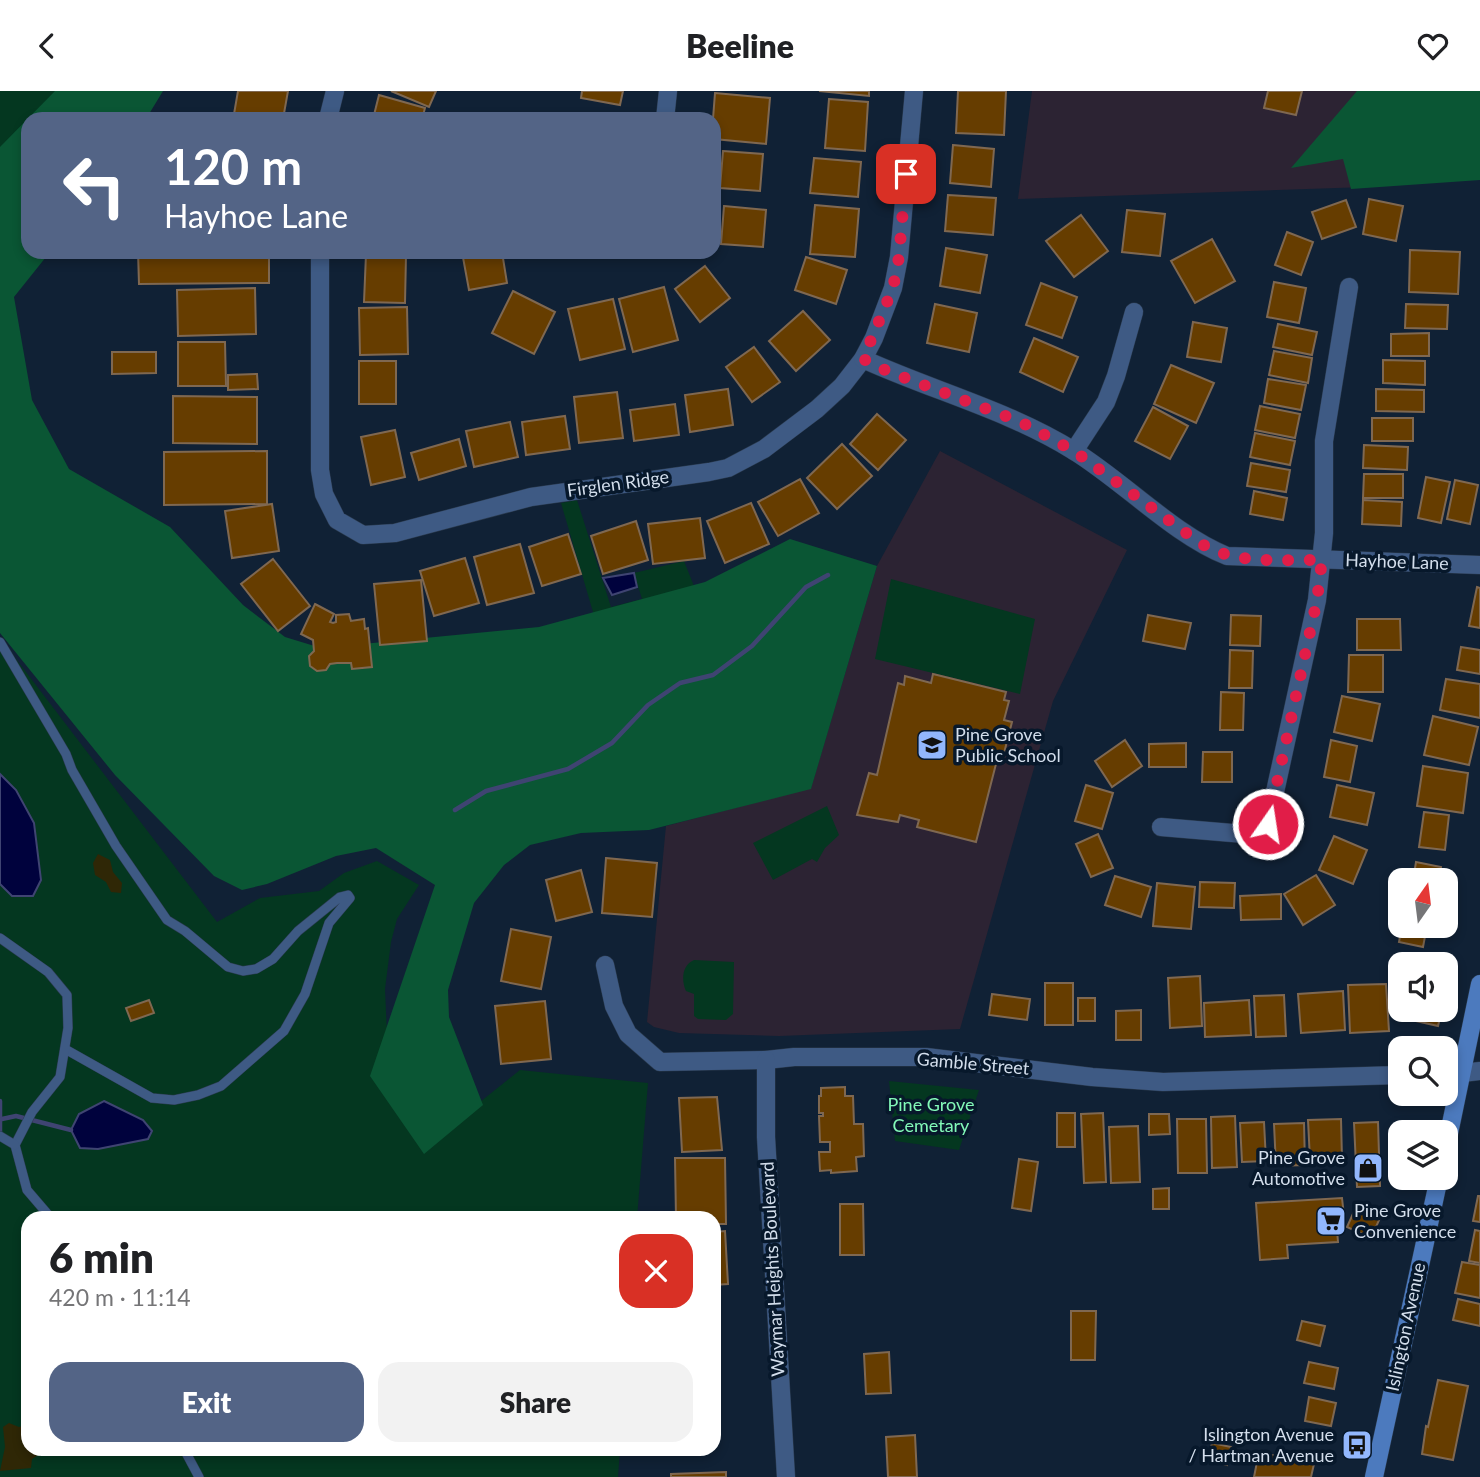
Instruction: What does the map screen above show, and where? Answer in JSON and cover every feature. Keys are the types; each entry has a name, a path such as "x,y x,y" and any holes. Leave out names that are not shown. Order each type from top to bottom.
{"main road":[{"path":"1452,1120 1480,984"},
{"name":"Islington Avenue","path":"1374,1477 1436,1190"}],"street":[{"path":"330,112 335,91"},
{"path":"666,112 668,91"},
{"name":"Firglen Ridge","path":"320,259 320,470 324,494 337,520 363,535 395,533 531,497 728,468 764,449 817,409 842,386 863,359 888,304 897,271 914,91"},
{"path":"1161,827 1256,835 1268,824 1317,600 1324,533 1324,441 1349,287"},
{"path":"1074,451 1106,402 1134,313"},
{"name":"Hayhoe Lane","path":"863,359 887,371 1021,422 1074,451 1197,541 1218,552 1238,558 1480,565"},
{"name":"Gamble Street","path":"605,965 614,1006 628,1034 660,1062 926,1058 1163,1082 1388,1075"},
{"name":"Waymar Heights Boulevard","path":"765,1060 766,1137 786,1477"}],"lane":[{"path":"0,642 116,846 152,899 167,920 185,931 228,967 243,971 256,969 273,959 298,931 340,898 348,895 350,898 330,923 305,994 284,1031 221,1086 174,1100 152,1098 65,1049"},
{"path":"0,938 48,972 67,995 68,1028 60,1077 12,1143"},
{"path":"0,1136 12,1143 27,1190 45,1211"},
{"path":"188,1456 199,1477"}],"shaded area":[{"path":"1032,91 1412,91 1366,187 1018,199"},
{"name":"Pine Grove Public School","path":"940,451 1127,550 1053,701 960,1029 779,1036 679,1033 654,1027 647,1022 666,826 811,788 877,566"},
{"path":"634,573 637,587 612,595 603,578"},
{"path":"0,774 16,790 34,823 41,880 33,896 12,896 0,884"},
{"path":"104,1101 143,1120 152,1131 148,1139 98,1149 80,1148 71,1130 79,1114"}],"green space":[{"path":"0,91 152,91 59,112 21,112 21,135 0,184"},
{"path":"55,91 163,91 150,112 34,112"},
{"path":"1357,91 1480,91 1480,180 1351,189 1343,159 1291,168"},
{"path":"21,126 21,259 44,259 14,297 32,400 69,469 170,527 243,605 285,637 321,648 539,627 705,582 790,539 877,566 811,789 649,830 581,833 530,845 504,865 474,903 448,990 449,1017 483,1105 424,1154 370,1076 435,885 376,848 336,856 267,884 242,890 214,876 115,775 0,633 0,147"},
{"path":"577,500 611,607 642,599 634,573 684,561 694,586 696,624 594,652 593,612 561,503"},
{"path":"891,579 1035,619 1020,694 875,659"},
{"path":"0,638 217,922 260,898 319,891 344,873 377,861 419,885 397,919 385,989 387,1034 421,1149 520,1070 648,1083 638,1211 21,1211 21,1456 620,1456 618,1477 0,1477"},
{"path":"827,806 839,835 825,848 817,862 812,859 773,880 753,843"},
{"path":"694,960 734,962 733,1014 726,1020 698,1019 694,1016 694,994 686,991 683,978 687,965"},
{"name":"Pine Grove Cemetary","path":"889,1081 979,1090 959,1150 895,1141"}],"sand":[{"path":"98,854 110,860 113,872 122,883 121,893 111,892 106,882 95,875 93,863"},
{"path":"9,1423 21,1426 21,1456 37,1456 32,1459 31,1468 0,1471 5,1447 3,1427"}],"building":[{"path":"238,91 288,91 284,112 234,112"},
{"path":"391,91 436,91 429,107"},
{"path":"582,91 623,91 620,105 581,98"},
{"path":"819,91 869,91 869,96"},
{"path":"958,91 1006,91 1004,135 956,133"},
{"path":"1268,91 1302,91 1296,115 1264,108"},
{"path":"715,93 770,98 766,144 721,140 721,112 714,112"},
{"path":"379,95 425,108 424,112 375,112"},
{"path":"829,99 868,102 865,151 825,148"},
{"path":"953,145 994,149 991,187 950,183"},
{"path":"723,151 763,154 760,191 721,188"},
{"path":"814,158 861,162 858,197 810,193"},
{"path":"948,195 996,198 993,235 945,231"},
{"path":"1369,199 1403,206 1396,241 1363,234"},
{"path":"1346,200 1356,227 1322,239 1312,212"},
{"path":"815,205 859,209 855,257 810,254"},
{"path":"724,206 766,210 763,247 721,244"},
{"path":"1127,210 1165,214 1160,256 1122,252"},
{"path":"1081,215 1108,251 1074,277 1046,241"},
{"path":"1287,232 1313,242 1301,275 1275,265"},
{"path":"1212,239 1235,281 1195,303 1171,261"},
{"path":"946,248 987,255 980,293 940,286"},
{"path":"1410,250 1460,252 1458,294 1409,292"},
{"path":"806,257 847,270 836,304 795,290"},
{"path":"138,259 269,259 269,283 139,284"},
{"path":"366,259 406,259 405,303 364,302"},
{"path":"463,259 503,259 507,283 469,290"},
{"path":"705,266 730,298 700,322 675,289"},
{"path":"1274,282 1306,288 1299,323 1267,317"},
{"path":"1041,283 1077,297 1062,338 1026,325"},
{"path":"664,287 678,340 633,352 619,299"},
{"path":"255,288 256,334 178,336 177,290"},
{"path":"513,291 555,312 534,354 492,333"},
{"path":"613,299 625,349 580,360 568,309"},
{"path":"935,304 977,313 969,352 927,343"},
{"path":"1406,304 1448,305 1447,329 1405,328"},
{"path":"407,307 408,354 360,355 359,308"},
{"path":"803,311 830,340 796,371 769,341"},
{"path":"1193,322 1227,328 1221,362 1187,357"},
{"path":"1278,324 1317,332 1312,355 1273,347"},
{"path":"1429,333 1429,356 1391,356 1391,334"},
{"path":"1034,338 1078,357 1063,392 1020,372"},
{"path":"178,342 225,342 226,386 178,386"},
{"path":"754,347 780,382 752,402 726,367"},
{"path":"1274,351 1312,358 1308,383 1269,375"},
{"path":"112,352 156,352 156,373 112,374"},
{"path":"1383,360 1425,361 1425,385 1383,383"},
{"path":"359,361 396,361 396,404 359,404"},
{"path":"1171,365 1214,383 1196,423 1154,404"},
{"path":"257,374 258,389 228,390 228,375"},
{"path":"1268,379 1306,385 1301,410 1264,403"},
{"path":"728,389 733,425 690,432 685,395"},
{"path":"1376,389 1424,390 1424,412 1376,411"},
{"path":"617,392 623,438 579,443 574,397"},
{"path":"173,396 257,397 257,444 173,443"},
{"path":"675,404 679,435 634,441 630,410"},
{"path":"1260,406 1300,414 1295,438 1255,430"},
{"path":"1153,407 1188,426 1170,459 1135,441"},
{"path":"877,414 906,440 878,470 850,444"},
{"path":"565,416 570,449 526,455 522,422"},
{"path":"1372,418 1413,418 1413,441 1372,441"},
{"path":"510,422 518,457 474,467 466,431"},
{"path":"395,430 405,477 371,485 361,437"},
{"path":"1255,433 1295,441 1290,465 1250,457"},
{"path":"459,439 466,466 419,480 411,453"},
{"path":"842,444 872,476 837,509 807,478"},
{"path":"1364,445 1408,447 1407,470 1363,468"},
{"path":"267,451 267,504 164,505 164,452"},
{"path":"1251,463 1290,470 1286,492 1247,486"},
{"path":"1364,474 1403,474 1403,498 1363,498"},
{"path":"1426,477 1450,482 1441,523 1418,518"},
{"path":"800,479 819,513 778,536 758,502"},
{"path":"1455,480 1478,485 1470,524 1447,519"},
{"path":"1254,491 1287,498 1283,520 1250,514"},
{"path":"1363,500 1402,502 1401,526 1362,524"},
{"path":"751,503 769,544 725,563 707,521"},
{"path":"272,504 279,551 232,558 225,511"},
{"path":"700,518 705,558 653,564 648,524"},
{"path":"636,521 648,560 603,574 591,536"},
{"path":"568,534 581,574 542,586 529,547"},
{"path":"520,544 534,593 487,605 474,557"},
{"path":"465,558 479,603 434,616 420,571"},
{"path":"273,559 310,606 278,631 241,584"},
{"path":"421,580 427,641 380,645 374,584"},
{"path":"1477,587 1480,588 1480,628 1469,626"},
{"path":"315,604 334,614 330,622 333,623 336,622 336,615 349,614 351,621 364,619 365,629 368,628 372,667 352,669 351,663 337,663 330,664 326,670 317,671 310,666 309,656 314,651 313,640 301,634"},
{"path":"1148,615 1191,623 1185,649 1143,641"},
{"path":"1231,615 1261,616 1260,646 1230,645"},
{"path":"1357,619 1400,619 1401,650 1357,650"},
{"path":"1461,647 1480,650 1480,674 1457,670"},
{"path":"1230,650 1253,651 1252,688 1229,688"},
{"path":"1349,655 1383,655 1383,692 1348,692"},
{"path":"933,674 1006,692 1004,700 1009,701 1004,720 1012,722 1002,761 997,760 976,842 917,827 919,820 900,815 898,822 857,815 869,773 877,775 898,683 904,685 905,676 931,683"},
{"path":"1446,679 1480,684 1480,718 1440,710"},
{"path":"1221,692 1244,693 1243,730 1220,730"},
{"path":"1342,696 1380,704 1372,741 1334,732"},
{"path":"1433,716 1478,727 1469,765 1424,755"},
{"path":"1125,740 1142,766 1112,787 1095,761"},
{"path":"1331,740 1357,746 1350,782 1324,777"},
{"path":"1186,743 1186,767 1149,767 1149,744"},
{"path":"1203,752 1232,752 1232,782 1202,782"},
{"path":"1423,766 1468,773 1463,813 1417,806"},
{"path":"1086,785 1113,793 1102,829 1075,821"},
{"path":"1337,785 1374,793 1367,825 1330,817"},
{"path":"1424,812 1449,815 1445,850 1419,847"},
{"path":"1098,834 1113,868 1091,877 1076,844"},
{"path":"1334,836 1367,850 1353,884 1319,870"},
{"path":"606,858 657,863 652,917 602,913"},
{"path":"1416,862 1441,867 1441,868 1415,868"},
{"path":"581,870 592,912 556,921 546,880"},
{"path":"1316,875 1335,905 1303,925 1284,894"},
{"path":"1115,876 1151,887 1141,917 1105,905"},
{"path":"1200,882 1235,883 1234,908 1199,907"},
{"path":"1157,883 1195,887 1191,929 1153,926"},
{"path":"1281,894 1281,919 1241,920 1240,896"},
{"path":"511,929 551,937 541,989 501,981"},
{"path":"1400,938 1425,938 1423,947 1399,942"},
{"path":"1200,976 1202,1026 1170,1028 1168,978"},
{"path":"1045,983 1073,983 1073,1025 1045,1025"},
{"path":"1386,984 1389,1031 1350,1033 1348,985"},
{"path":"1343,991 1345,1030 1301,1033 1298,994"},
{"path":"992,994 1030,999 1027,1020 989,1015"},
{"path":"1284,995 1286,1036 1256,1037 1254,996"},
{"path":"1078,998 1095,998 1095,1021 1078,1021"},
{"path":"149,1000 154,1013 131,1021 126,1008"},
{"path":"1249,1000 1251,1035 1205,1037 1204,1003"},
{"path":"545,1001 551,1059 501,1064 495,1006"},
{"path":"1141,1010 1141,1040 1116,1040 1116,1011"},
{"path":"1420,1022 1439,1022 1438,1026"},
{"path":"845,1087 845,1096 853,1096 854,1124 863,1124 864,1156 856,1157 857,1171 820,1171 819,1152 830,1152 830,1142 820,1142 819,1116 823,1116 823,1113 819,1113 821,1088"},
{"path":"717,1097 722,1150 682,1152 679,1098"},
{"path":"1057,1113 1075,1113 1075,1147 1057,1147"},
{"path":"1103,1113 1106,1182 1084,1183 1081,1114"},
{"path":"1149,1114 1169,1114 1170,1134 1149,1135"},
{"path":"1235,1116 1237,1167 1212,1168 1211,1117"},
{"path":"1177,1119 1206,1119 1207,1173 1178,1173"},
{"path":"1341,1119 1342,1159 1310,1160 1308,1120"},
{"path":"1264,1122 1266,1161 1242,1162 1240,1123"},
{"name":"Pine Grove Automotive","path":"1378,1122 1380,1186 1357,1187 1354,1123"},
{"path":"1304,1123 1305,1165 1276,1166 1274,1124"},
{"path":"1138,1126 1140,1182 1111,1183 1109,1127"},
{"path":"675,1158 725,1158 726,1224 721,1224 721,1211 676,1211"},
{"path":"1019,1159 1038,1162 1031,1211 1012,1208"},
{"path":"1169,1188 1169,1209 1153,1209 1153,1189"},
{"path":"1480,1196 1480,1222 1473,1221"},
{"path":"1342,1198 1344,1216 1336,1217 1338,1242 1287,1245 1288,1258 1260,1260 1256,1203"},
{"path":"840,1204 863,1204 864,1255 840,1255"},
{"path":"1356,1207 1380,1218 1371,1238 1347,1227"},
{"path":"1475,1230 1480,1231 1480,1263 1469,1261"},
{"path":"721,1231 725,1231 728,1284 721,1284"},
{"path":"1462,1262 1480,1265 1480,1298 1455,1293"},
{"path":"1458,1299 1480,1304 1480,1326 1453,1320"},
{"path":"1071,1311 1096,1311 1095,1360 1071,1360"},
{"path":"1302,1321 1325,1326 1320,1346 1297,1340"},
{"path":"889,1352 891,1393 866,1394 864,1354"},
{"path":"1309,1362 1338,1368 1334,1389 1304,1383"},
{"path":"1438,1380 1468,1386 1453,1460 1422,1454"},
{"path":"1309,1397 1336,1403 1331,1426 1305,1421"},
{"path":"915,1435 917,1477 888,1477 886,1437"},
{"path":"1212,1443 1231,1447 1227,1465 1208,1460"},
{"path":"1259,1452 1314,1464 1311,1477 1254,1477"},
{"path":"726,1472 726,1477 671,1477 671,1474"}],"waterway":[{"path":"455,810 486,791 568,769 612,743 648,705 680,683 713,675 752,646 806,587 828,575"},
{"path":"0,1101 0,1135"},
{"path":"2,1119 16,1116 71,1130"}],"place":[{"name":"Pine Grove Public School","path":"932,745"},
{"name":"Pine Grove Automotive","path":"1368,1168"},
{"name":"Pine Grove Convenience","path":"1331,1221"},
{"name":"Islington Avenue / Hartman Avenue","path":"1357,1445"}],"route":[{"path":"906,174 899,257 893,288 863,359 887,371 1021,422 1074,451 1207,548 1238,558 1322,560 1317,600 1268,824"}]}
